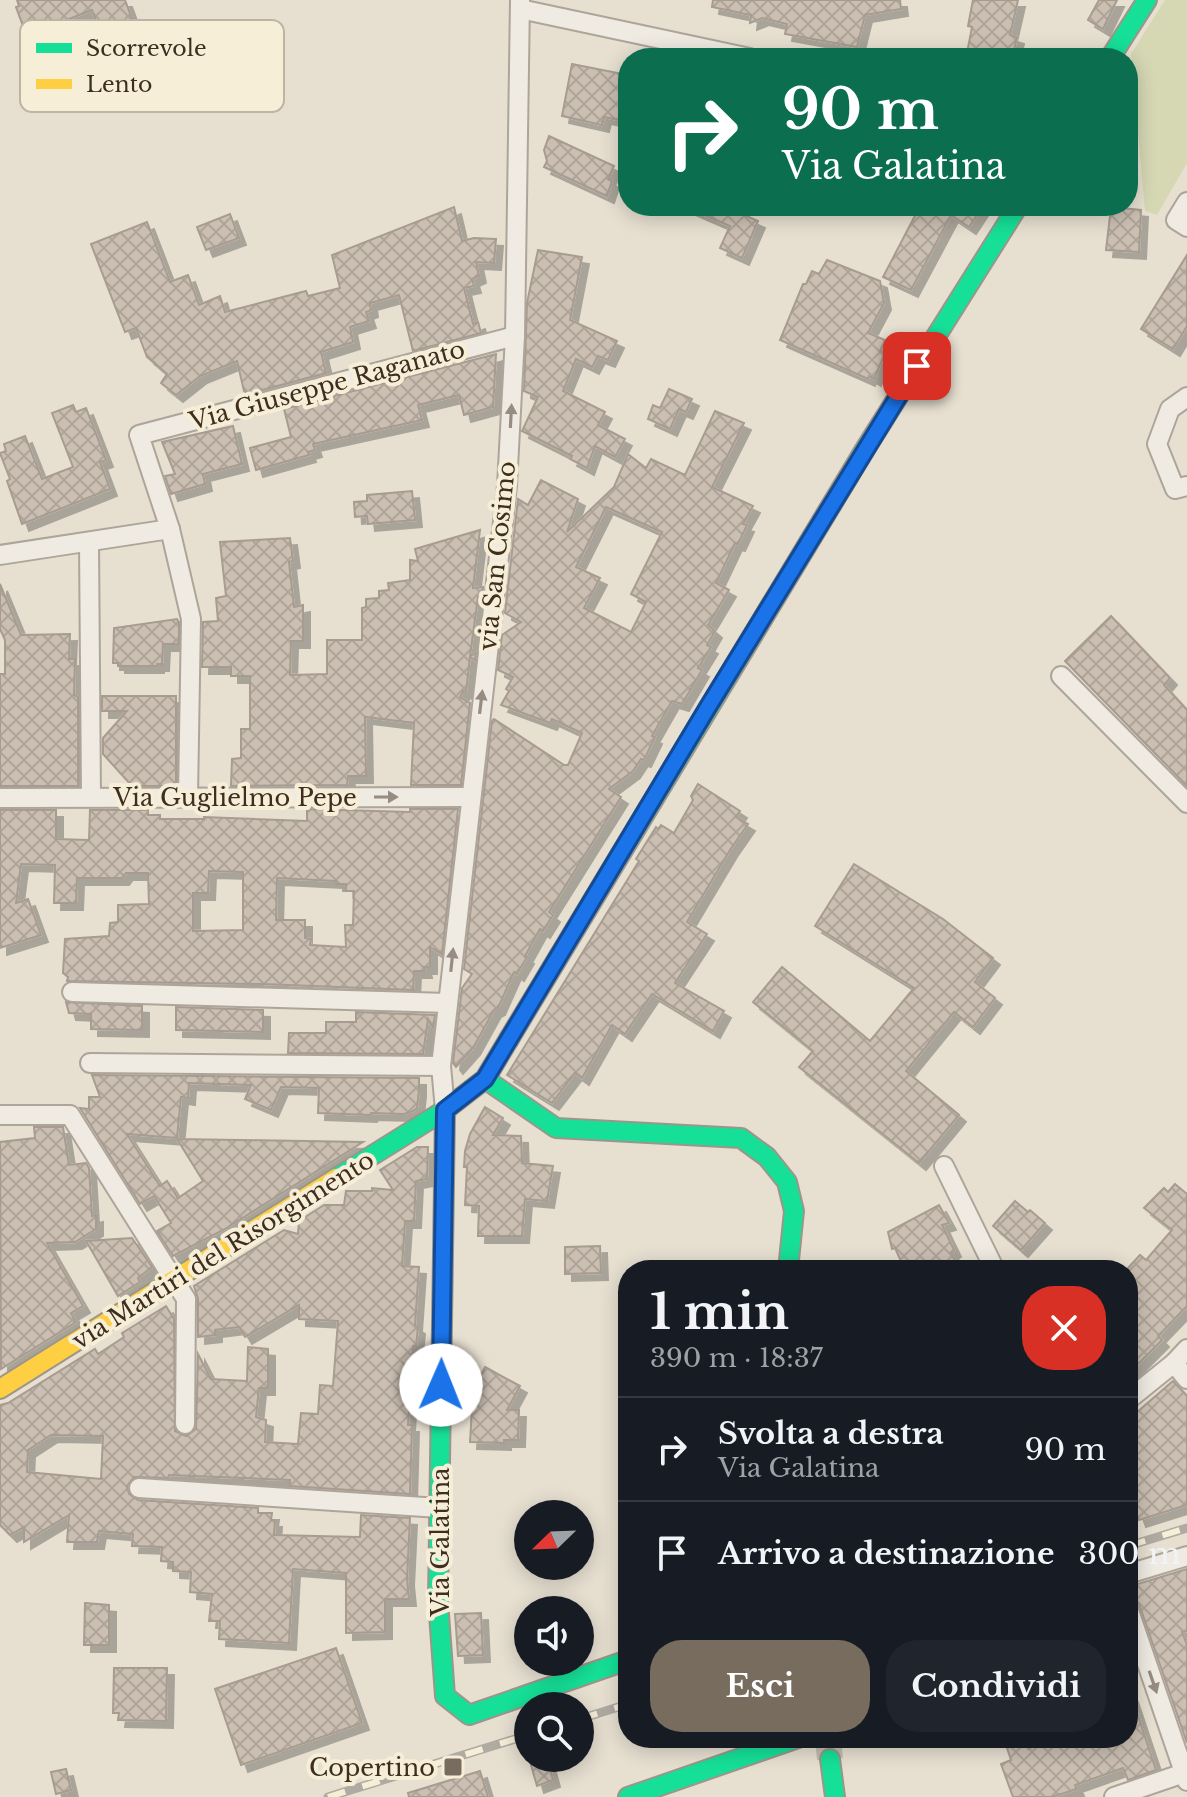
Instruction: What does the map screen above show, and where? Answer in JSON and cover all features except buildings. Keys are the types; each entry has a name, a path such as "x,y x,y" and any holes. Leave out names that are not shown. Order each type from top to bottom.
{"street":[{"path":"1116,48 1147,0"},
{"path":"520,5 707,48"},
{"name":"via San Cosimo","path":"445,1110 441,1066 507,486 515,336 520,5"},
{"path":"1187,202 1176,220 1187,227"},
{"path":"445,1110 485,1079 851,472 1012,216"},
{"name":"Via Giuseppe Raganato","path":"170,529 139,435 515,336"},
{"path":"1187,397 1170,409 1157,444 1175,489 1187,486"},
{"path":"0,555 170,529 191,619 188,796"},
{"path":"89,542 91,797"},
{"path":"1061,676 1187,803"},
{"name":"Via Guglielmo Pepe","path":"0,798 470,797"},
{"path":"72,992 448,1003"},
{"path":"90,1063 441,1066"},
{"path":"485,1079 556,1128 741,1138 767,1157 787,1182 794,1211 789,1260"},
{"name":"via Martiri del Risorgimento","path":"0,1389 445,1110"},
{"name":"Via Galatina","path":"445,1110 438,1601 445,1696 469,1715 618,1663"},
{"path":"0,1115 70,1115 186,1299 185,1424"},
{"path":"944,1166 990,1260"},
{"path":"1138,1392 1187,1349"},
{"path":"1174,1363 1187,1379"},
{"path":"139,1488 439,1508"},
{"path":"1138,1571 1187,1556"},
{"path":"1114,1797 1186,1776 1138,1637"},
{"path":"636,1796 770,1748"},
{"path":"830,1759 835,1797"}],"green space":[{"path":"1165,0 1187,0 1187,163 1157,215 1145,211 1138,132 1138,48 1135,48"}],"tunnel":[{"path":"829,1748 830,1759"}],"railway":[{"path":"1138,1543 1187,1528"},
{"path":"594,1715 618,1707"},
{"path":"328,1797 514,1739"}],"traffic: fast":[{"path":"1116,48 1147,0"},
{"path":"509,1039 867,446 1012,216"},
{"path":"485,1079 556,1128 741,1138 767,1157 787,1182 794,1211 789,1260"},
{"path":"336,1178 445,1110"},
{"path":"443,1253 438,1601 445,1696 469,1715 618,1663"},
{"path":"628,1797 769,1748"},
{"path":"830,1759 835,1797"}],"traffic: slow":[{"path":"443,1253 445,1110 485,1079 509,1039"},
{"path":"0,1389 336,1178"}],"place":[{"name":"Copertino","path":"453,1767"}],"route":[{"path":"441,1385 445,1110 485,1079 917,366"}]}
